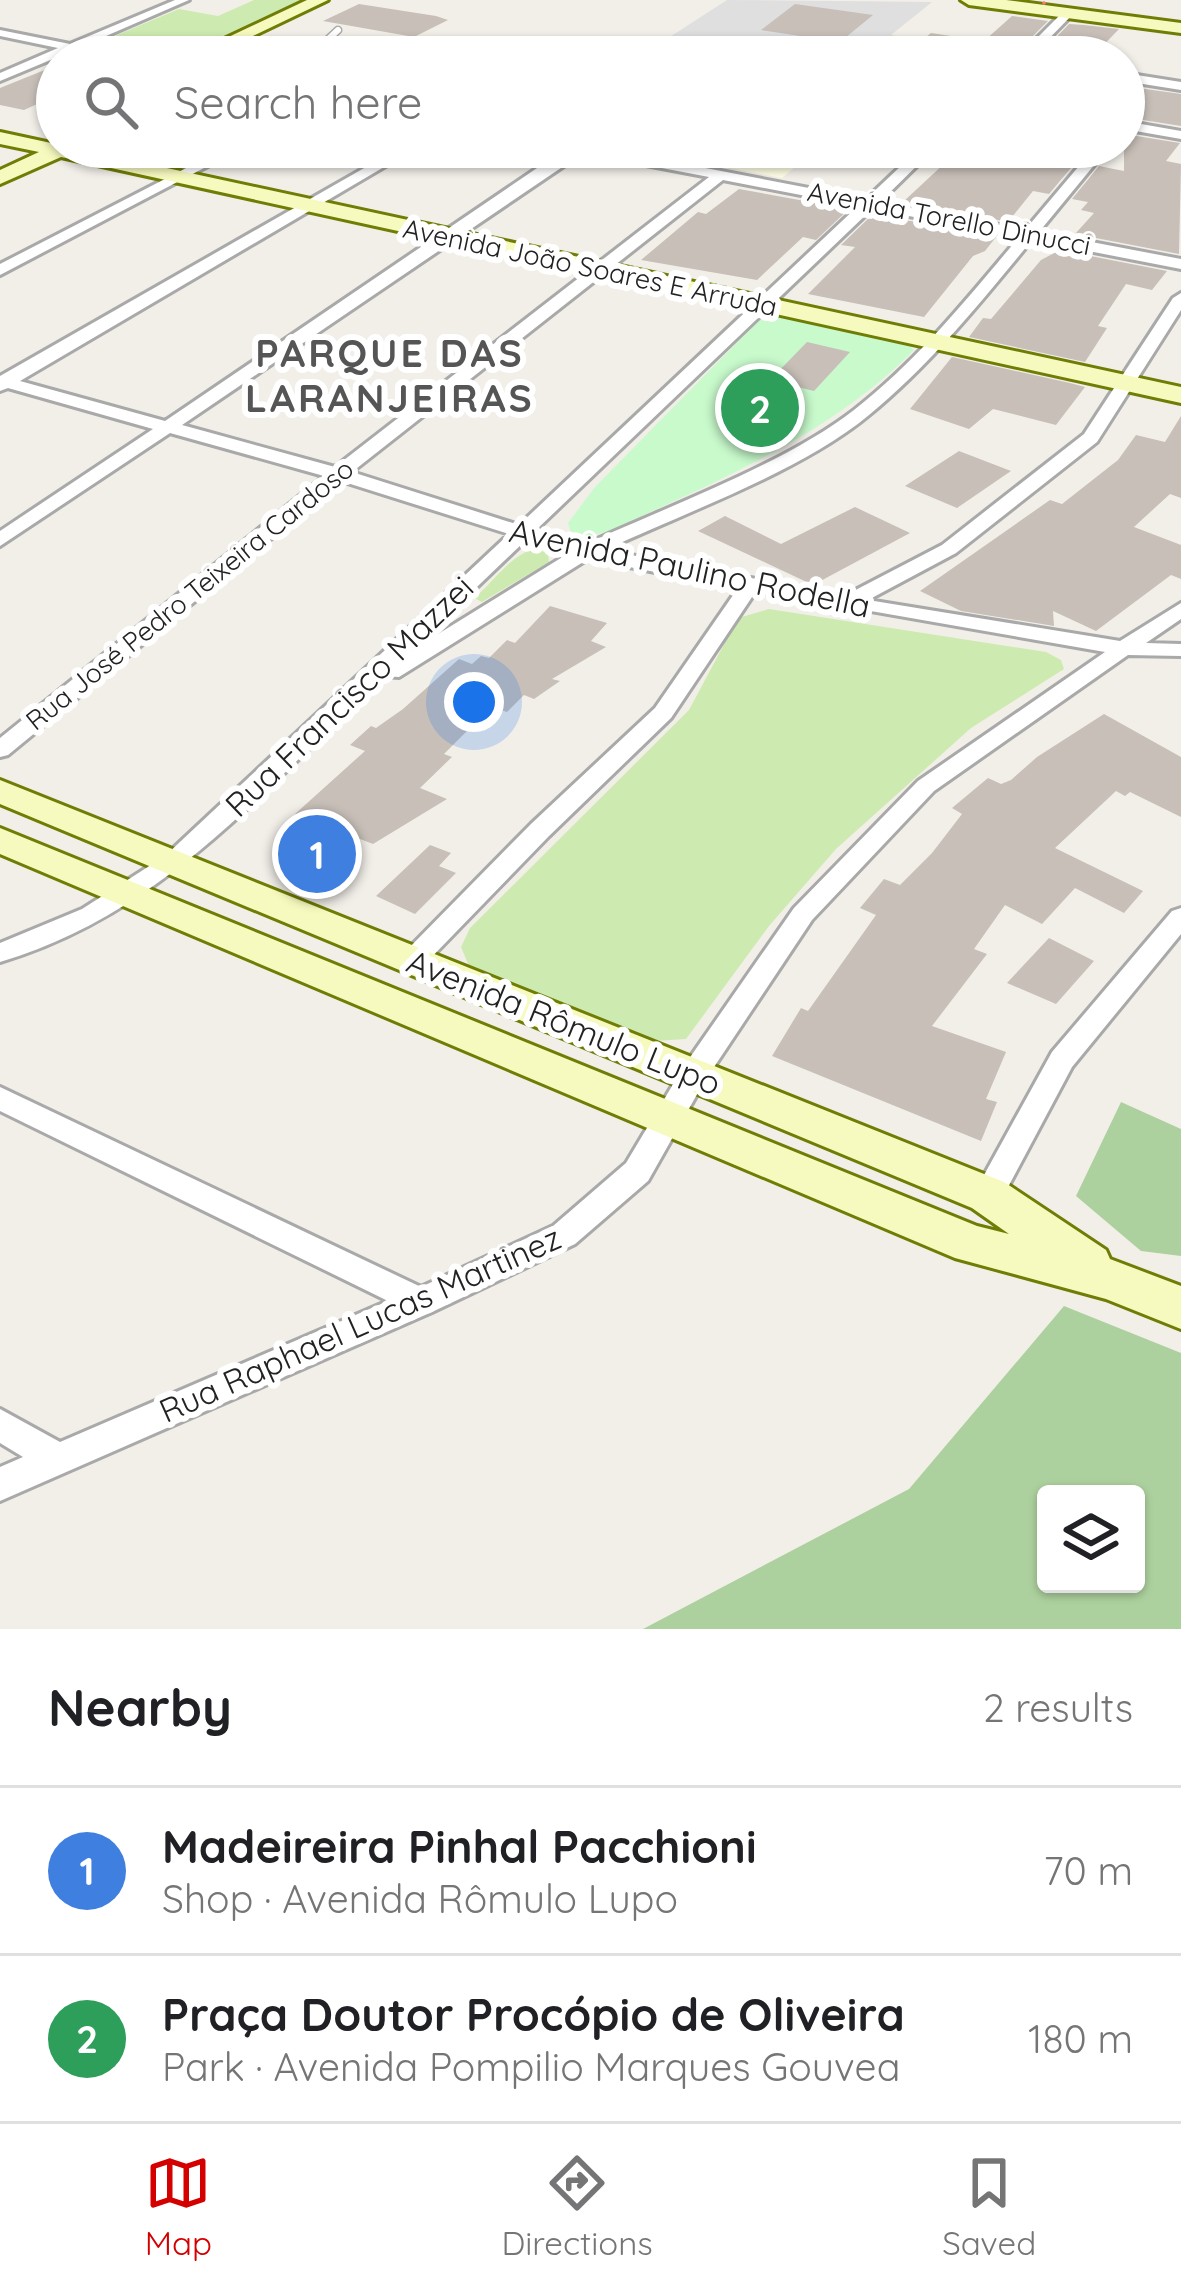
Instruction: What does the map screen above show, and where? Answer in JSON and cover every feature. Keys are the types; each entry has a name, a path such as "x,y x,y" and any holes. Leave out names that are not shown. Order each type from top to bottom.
{"street":[{"path":"143,0 177,3"},
{"path":"241,36 320,0"},
{"path":"270,36 346,0"},
{"path":"969,0 1181,28"},
{"path":"1091,0 1181,15"},
{"path":"1044,2 1181,15"},
{"path":"98,36 177,3"},
{"path":"1045,36 1068,14"},
{"path":"0,34 36,41"},
{"path":"0,77 36,62"},
{"path":"1145,80 1181,86"},
{"name":"Avenida João Soares E Arruda","path":"0,128 36,138"},
{"path":"1145,129 1181,135"},
{"name":"Avenida João Soares E Arruda","path":"0,138 36,142"},
{"path":"0,165 36,151"},
{"path":"0,178 36,156"},
{"name":"Avenida João Soares E Arruda","path":"157,168 1181,395"},
{"name":"Avenida João Soares E Arruda","path":"161,168 183,174"},
{"path":"0,270 195,168"},
{"path":"2,384 375,168"},
{"path":"0,540 549,168"},
{"name":"Avenida Torello Dinucci","path":"683,168 1181,264"},
{"name":"Rua Francisco Mazzei","path":"0,953 86,922 132,895 174,862 906,168"},
{"path":"352,696 584,552 809,448 861,413 941,339 1084,168"},
{"name":"Rua José Pedro Teixeira Cardoso","path":"0,750 338,474 720,175"},
{"path":"848,603 949,549 1091,438 1181,298"},
{"name":"Avenida João Soares E Arruda","path":"1129,380 1181,385"},
{"name":"Avenida Paulino Rodella","path":"2,384 338,474 584,552 1127,650 1181,650"},
{"path":"412,961 663,713 749,585"},
{"name":"Rua Raphael Lucas Martinez","path":"0,1484 421,1302 565,1234 637,1172 694,1074 803,914 926,786 1181,609"},
{"name":"Avenida Rômulo Lupo","path":"0,791 988,1195 1112,1280"},
{"name":"Avenida Rômulo Lupo","path":"0,840 971,1244 1112,1280 1181,1308"},
{"path":"988,1195 1062,1060 1181,917"},
{"path":"0,1098 421,1302"},
{"path":"0,1425 58,1459"}],"lane":[{"path":"332,36 338,30"}],"shaded area":[{"path":"727,0 932,2 891,35 897,36 671,36"},
{"path":"730,168 794,168 782,178"}],"green space":[{"path":"254,0 308,0 225,36 114,36 179,9 218,16"},
{"path":"780,313 904,341 914,350 845,408 769,454 607,532 587,536 571,532 568,523 595,487 762,317"},
{"path":"534,549 548,553 549,562 482,602 474,598 509,563"},
{"path":"769,609 1046,652 1061,660 1064,669 971,728 836,849 769,926 686,1039 656,1041 469,966 461,947 470,928 689,710 738,618"},
{"path":"1121,1102 1181,1129 1181,1256 1141,1251 1076,1196"},
{"path":"1064,1306 1181,1353 1181,1629 643,1629 909,1489"}],"building":[{"path":"359,4 448,20 416,36 323,21"},
{"path":"795,4 873,15 847,36 761,30"},
{"path":"1012,16 1048,21 1033,36 990,36"},
{"path":"1069,24 1119,29 1112,36 1057,36"},
{"path":"36,73 36,105 24,110 0,105 0,88"},
{"path":"1145,89 1181,94 1181,126 1145,120"},
{"path":"1145,137 1180,143 1166,161 1181,164 1179,254 1075,234 1094,213 1081,210 1088,202 1072,199 1097,168 1145,168"},
{"path":"939,168 1071,168 1049,194 1033,191 1008,222 903,202"},
{"path":"739,189 849,209 816,240 803,237 757,280 641,260 698,212 706,214"},
{"path":"873,214 996,237 985,251 973,256 924,317 808,294 855,247 841,245"},
{"path":"1060,250 1167,271 1152,290 1126,284 1098,326 1107,328 1085,362 969,337 983,318 991,319 1041,260"},
{"path":"807,342 850,352 814,391 770,380"},
{"path":"952,357 1085,387 1056,425 993,409 969,429 910,409"},
{"path":"1181,416 1181,498 1170,494 1134,527 1181,545 1181,579 1171,575 1096,631 1053,611 1054,626 961,611 920,591 1050,500 1062,504 1118,460 1136,435 1165,442"},
{"path":"959,451 1011,471 957,508 905,486"},
{"path":"855,507 910,533 813,585 698,531 725,516 781,544"},
{"path":"550,606 607,623 591,641 606,647 552,679 560,681 534,699 524,695 507,712 491,707 444,754 452,757 420,788 447,799 373,844 295,814 365,751 350,745 371,726 376,728 403,709 459,659 472,664 481,656 489,658 507,640 515,643"},
{"path":"1104,714 1181,757 1181,817 1130,792 1125,796 1116,791 1055,848 1143,891 1124,913 1075,888 1042,924 1005,905 974,949 987,954 932,1026 1006,1052 986,1099 997,1102 981,1141 772,1056 801,1008 808,1011 876,915 860,908 884,879 900,885 932,853 962,814 952,808 988,778 1001,784 1011,780 1037,757"},
{"path":"430,845 451,853 439,866 456,873 415,914 376,896"},
{"path":"1049,938 1094,961 1056,1004 1007,983"}],"place":[{"name":"Praça Doutor Procópio de Oliveira","path":"760,408"},
{"name":"Madeireira Pinhal Pacchioni","path":"317,854"}],"district":[{"name":"PARQUE DAS LARANJEIRAS","path":"390,376"}]}
